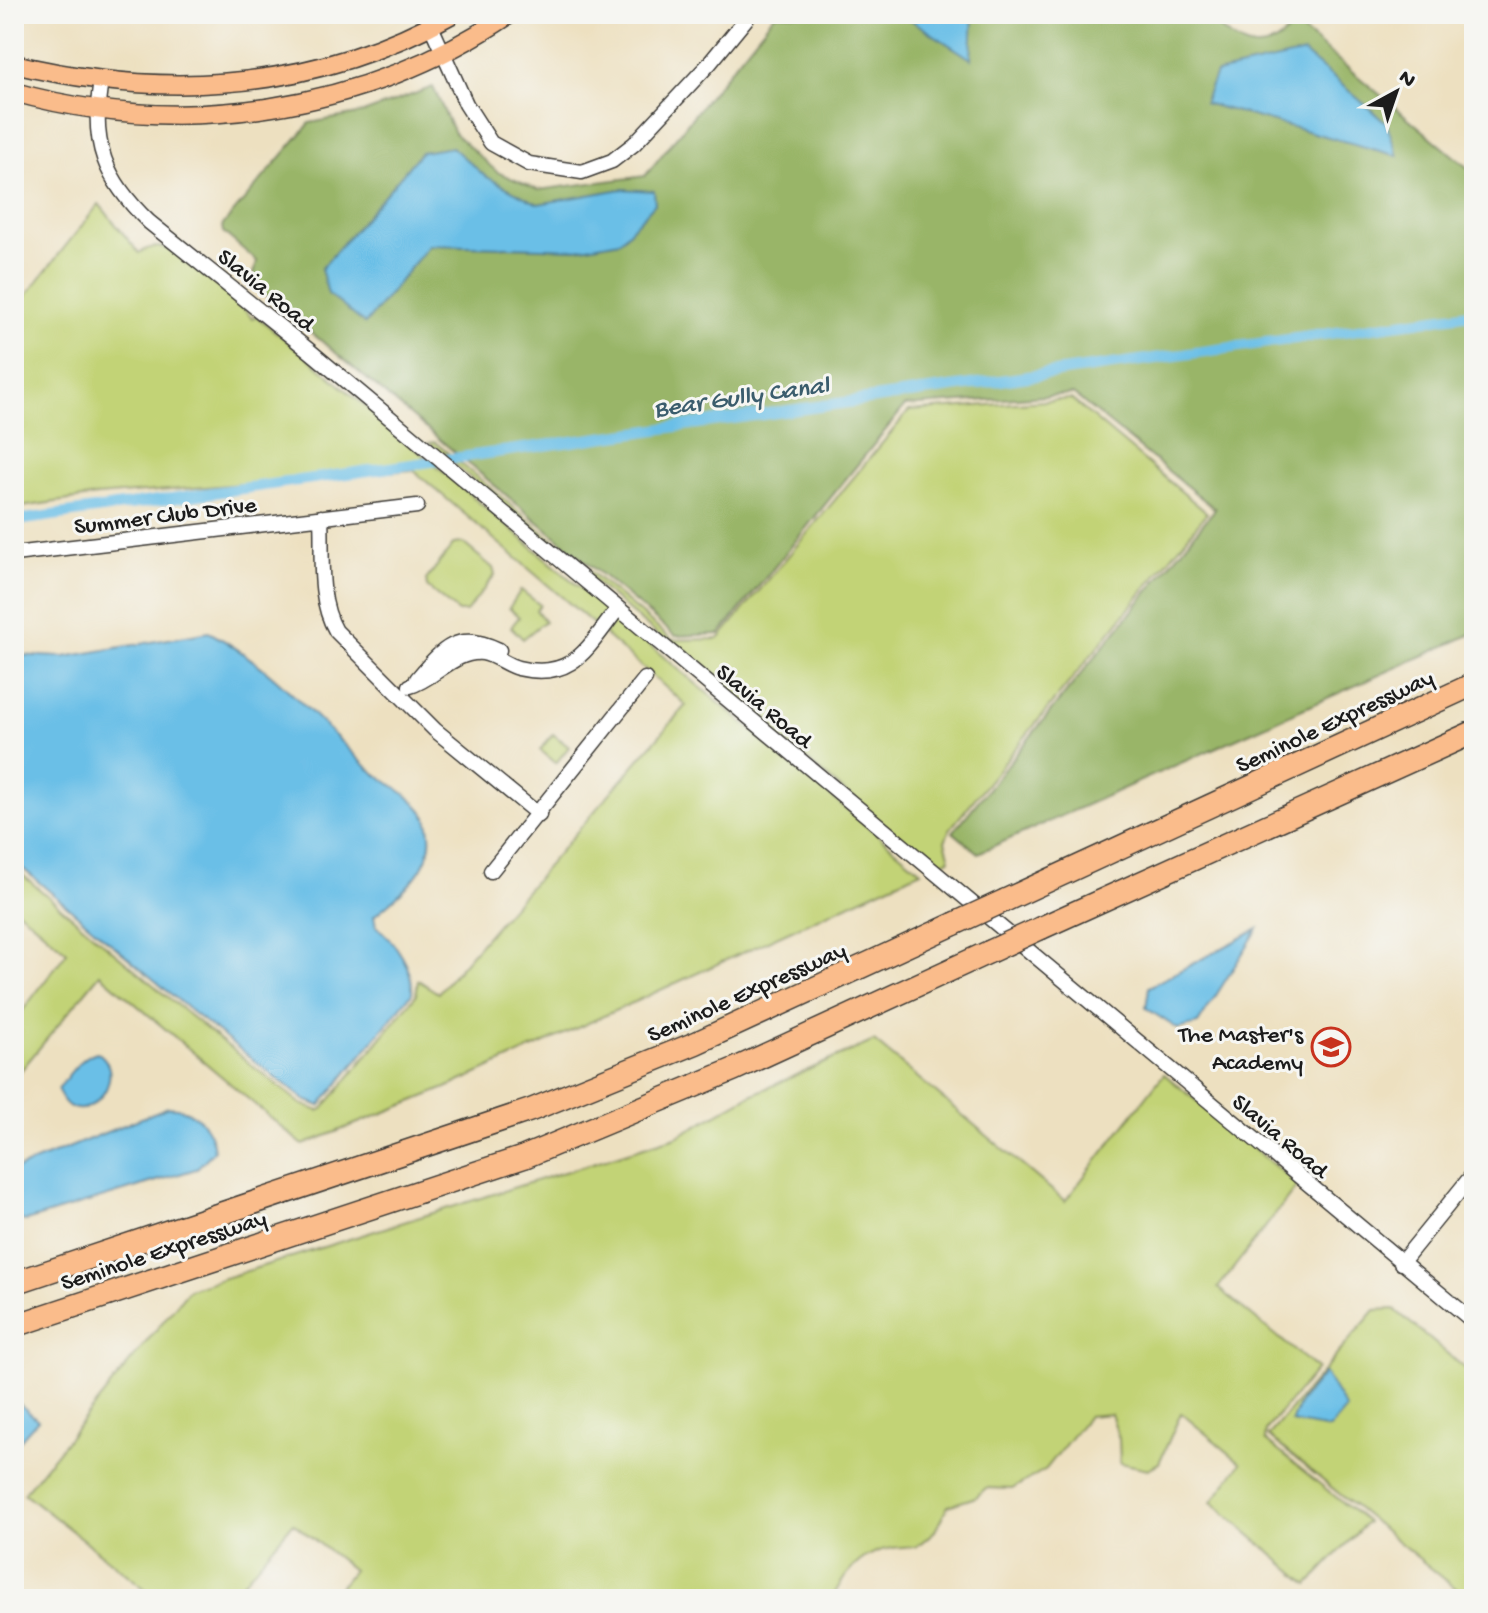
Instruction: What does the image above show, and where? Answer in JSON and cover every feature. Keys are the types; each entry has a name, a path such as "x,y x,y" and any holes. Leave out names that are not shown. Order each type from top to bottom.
{"highway":[{"name":"Seminole Expressway","path":"14,1283 531,1110 696,1043 1474,684"},
{"name":"Seminole Expressway","path":"14,1326 524,1157 735,1069 1474,732"}],"main road":[{"path":"14,64 101,82 165,87 273,77 386,46 452,14"},
{"path":"14,92 96,111 159,116 221,115 277,107 335,95 444,53 510,14"}],"street":[{"path":"431,26 472,116 491,143 529,164 582,172 612,161 634,144 709,64 750,14"},
{"name":"Slavia Road","path":"101,82 96,111 100,147 110,176 125,199 1474,1322"},
{"name":"Summer Club Drive","path":"14,554 417,506"},
{"path":"321,517 324,593 328,618 336,631 406,691 435,730 539,815"},
{"path":"406,691 452,661 469,655 484,653 515,668 555,670 576,660 617,610"},
{"path":"491,871 539,815 645,679"},
{"path":"1401,1263 1474,1173"}],"green space":[{"path":"775,14 1202,14 1237,41 1259,47 1270,45 1295,24 1474,173 1474,633 978,853 953,832 1215,509 1073,394 905,406 720,634 675,636 252,283 257,261 223,232 222,226 310,123 363,113 433,87 454,133 497,172 538,190 645,176"},
{"path":"99,204 139,253 164,248 199,270 252,318 256,316 307,357 609,612 597,627 413,470 97,496 14,508 14,311"},
{"path":"1071,399 1207,513 950,829 945,841 950,859 933,866 429,443 435,442 672,640 719,639 909,411"},
{"path":"463,543 493,568 495,575 466,612 458,612 427,587 426,580 454,544"},
{"path":"521,590 540,605 536,610 545,621 523,639 511,627 519,617 509,608"},
{"path":"617,618 921,871 446,1088 303,1145 100,974 14,1079 14,1022 67,952 14,907 14,868 301,1104 318,1111 323,1109 416,995 418,980 438,993 686,705 604,634"},
{"path":"553,734 569,747 556,763 540,750"},
{"path":"874,1041 1065,1201 1164,1074 1298,1185 1218,1288 1317,1369 1266,1430 1265,1440 1367,1522 1308,1585 1212,1502 1241,1463 1181,1413 1159,1463 1148,1469 1120,1463 1119,1439 1111,1414 1088,1416 1046,1469 1012,1489 986,1488 976,1497 948,1506 935,1531 916,1547 875,1552 855,1565 832,1599 330,1599 353,1570 293,1523 229,1599 158,1599 24,1493 189,1289 676,1137 749,1096"},
{"path":"1394,1309 1474,1376 1474,1599 1469,1599 1268,1436 1375,1310"}],"water":[{"path":"902,14 973,14 971,59"},
{"path":"1304,53 1386,122 1398,156 1204,103 1216,73"},
{"path":"452,147 485,176 538,204 621,189 654,191 655,204 620,241 577,249 429,245 365,324 328,294 321,269 421,152"},
{"path":"209,632 272,676 366,766 413,801 428,823 430,847 420,870 374,916 376,926 390,940 406,965 412,993 320,1106 305,1100 192,1012 14,861 14,655 64,657"},
{"path":"1258,929 1198,1024 1178,1029 1146,1008 1149,987"},
{"path":"97,1052 107,1063 109,1076 106,1088 98,1100 88,1107 77,1109 66,1104 58,1090 80,1062"},
{"path":"168,1107 193,1115 209,1133 214,1151 196,1169 26,1221 14,1219 14,1170"},
{"path":"1324,1373 1346,1409 1329,1429 1291,1422 1300,1402"},
{"path":"14,1399 38,1420 14,1447"}],"waterway":[{"name":"Bear Gully Canal","path":"14,521 1474,313"}],"place":[{"name":"The Master's Academy","path":"1331,1047"}]}
